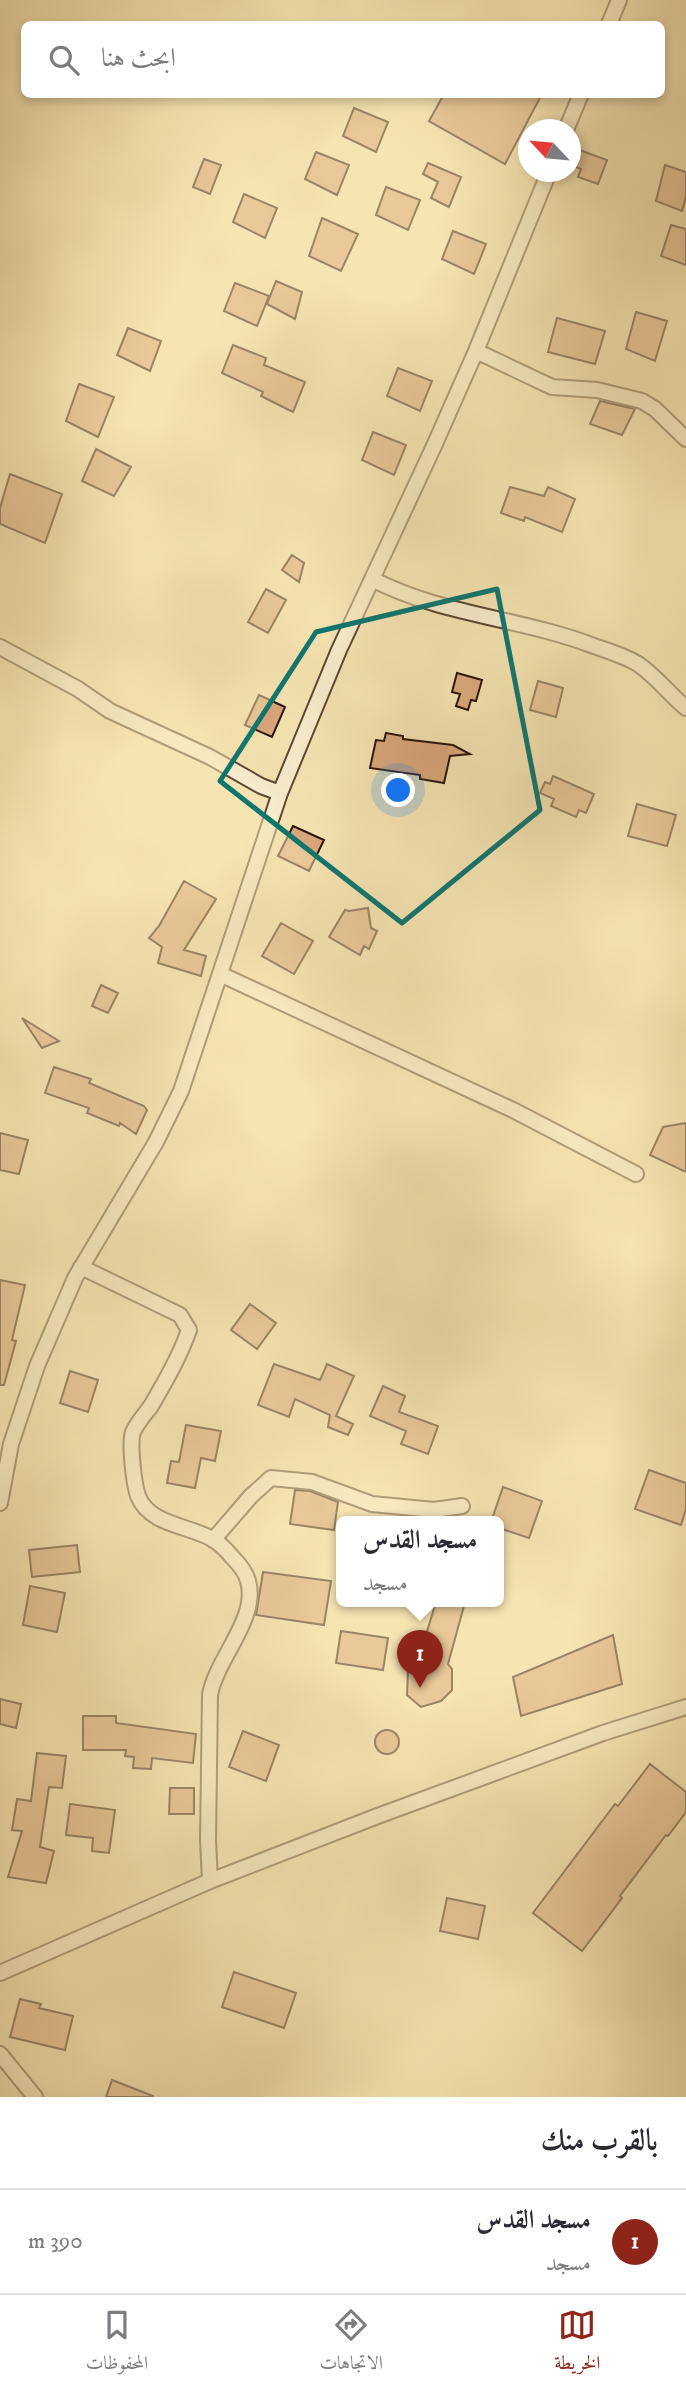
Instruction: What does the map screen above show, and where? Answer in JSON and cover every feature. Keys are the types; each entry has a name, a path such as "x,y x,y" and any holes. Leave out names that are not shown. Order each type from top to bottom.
{"street":[{"path":"610,21 619,0"},
{"path":"571,119 579,98"},
{"path":"0,1503 11,1444 37,1366 81,1267 156,1142 181,1091 280,793 339,650 476,351 545,182"},
{"path":"476,351 552,387 597,390 642,401 655,409 686,439"},
{"path":"372,579 418,599 545,630 617,655 645,669 686,708"},
{"path":"0,647 78,689 110,711 280,793"},
{"path":"220,974 513,1110 636,1174"},
{"path":"81,1267 180,1315 186,1321 189,1330 186,1340 162,1387 134,1430 132,1450 138,1495 145,1507 157,1517 213,1540 225,1549 248,1581 244,1620 212,1683 210,1695 208,1840 211,1881"},
{"path":"213,1540 251,1496 271,1478 312,1482 372,1504 433,1510 462,1506"},
{"path":"0,1973 211,1881 590,1738 686,1707"},
{"path":"0,2054 35,2097"}],"highlighted area":[{"path":"497,589 540,810 402,923 220,781 316,632"}],"building":[{"path":"442,98 540,98 529,119 518,119 518,139 505,164 429,121"},
{"path":"354,108 388,122 376,152 343,136"},
{"path":"581,150 607,160 598,184 581,178"},
{"path":"316,152 349,165 337,195 305,179"},
{"path":"204,159 221,165 210,194 193,187"},
{"path":"428,163 461,177 449,207 431,198 438,182 423,174"},
{"path":"665,165 686,172 686,197 682,211 656,201"},
{"path":"386,187 420,200 408,230 376,215"},
{"path":"244,194 277,208 265,238 233,222"},
{"path":"322,218 358,234 341,271 309,256"},
{"path":"671,225 686,229 686,265 661,256"},
{"path":"453,231 486,244 474,274 442,259"},
{"path":"276,281 302,292 295,319 267,304"},
{"path":"235,283 269,296 257,326 224,311"},
{"path":"636,312 667,321 655,361 626,349"},
{"path":"557,318 605,331 595,364 548,352"},
{"path":"128,328 161,341 150,371 117,355"},
{"path":"233,345 266,358 264,365 305,382 293,412 261,396 263,392 222,373"},
{"path":"398,368 432,381 420,411 387,396"},
{"path":"79,384 114,397 98,437 66,421"},
{"path":"600,401 635,409 622,435 590,424"},
{"path":"373,432 406,445 394,475 362,460"},
{"path":"96,449 131,467 114,496 82,481"},
{"path":"10,474 62,494 45,543 0,524 0,508"},
{"path":"510,487 544,496 548,487 575,499 562,532 525,517 524,521 501,513"},
{"path":"292,555 304,563 299,582 282,570"},
{"path":"266,589 286,600 268,633 248,622"},
{"path":"457,673 482,680 476,701 471,700 468,710 456,706 460,694 452,692"},
{"path":"538,681 563,688 556,717 530,710"},
{"path":"259,695 285,707 272,737 245,725"},
{"path":"386,733 403,736 403,739 453,745 470,754 450,756 444,783 420,779 420,775 370,768 376,740 384,741"},
{"path":"553,776 594,794 586,813 579,810 576,817 551,806 554,799 540,793 545,782 550,784"},
{"path":"637,804 676,815 667,846 628,836"},
{"path":"293,826 324,840 309,871 278,856"},
{"path":"184,881 216,899 184,950 206,956 201,976 158,963 162,947 149,938 159,926"},
{"path":"368,908 371,928 377,931 369,949 364,946 360,955 329,937 345,910"},
{"path":"281,923 313,941 294,974 262,956"},
{"path":"101,985 118,993 108,1013 92,1006"},
{"path":"22,1018 59,1041 42,1048"},
{"path":"54,1067 91,1079 89,1083 144,1106 147,1110 136,1134 120,1123 119,1126 87,1113 89,1108 45,1093"},
{"path":"686,1123 686,1172 650,1155 663,1127"},
{"path":"0,1133 28,1140 19,1174 0,1170"},
{"path":"0,1280 25,1285 12,1340 16,1341 4,1385 0,1385"},
{"path":"250,1304 276,1323 257,1349 231,1330"},
{"path":"274,1364 320,1380 327,1364 354,1376 336,1416 353,1424 348,1435 328,1427 330,1415 295,1399 289,1417 258,1405"},
{"path":"70,1371 98,1380 88,1412 60,1403"},
{"path":"383,1386 405,1396 399,1412 438,1426 428,1454 401,1444 406,1431 370,1416"},
{"path":"186,1425 221,1431 215,1461 201,1458 195,1488 167,1483 171,1461 179,1462"},
{"path":"649,1470 686,1483 686,1509 681,1525 635,1509"},
{"path":"503,1487 542,1501 529,1538 504,1530 504,1516 493,1516"},
{"path":"295,1490 310,1491 338,1502 334,1530 290,1524"},
{"path":"77,1545 80,1572 32,1577 29,1550"},
{"path":"263,1572 331,1581 324,1625 256,1615"},
{"path":"30,1586 65,1593 57,1632 23,1625"},
{"path":"434,1607 464,1607 448,1664 452,1669 452,1690 441,1701 421,1707 407,1695 408,1669 433,1644 424,1641"},
{"path":"341,1631 388,1638 383,1670 336,1663"},
{"path":"613,1635 622,1684 521,1716 513,1677"},
{"path":"0,1699 21,1704 16,1728 0,1724"},
{"path":"83,1716 116,1716 116,1723 196,1734 193,1763 152,1758 151,1769 133,1768 134,1757 125,1756 126,1750 83,1750"},
{"path":"382,1730 392,1730 399,1737 399,1747 392,1754 382,1754 375,1747 375,1737"},
{"path":"243,1731 279,1745 266,1781 229,1767"},
{"path":"37,1753 66,1756 62,1788 49,1787 40,1847 54,1851 46,1883 8,1877 22,1831 12,1830 17,1799 31,1801"},
{"path":"650,1764 686,1792 686,1812 620,1896 622,1898 582,1951 533,1913 615,1804 618,1806"},
{"path":"170,1788 194,1788 194,1814 169,1814"},
{"path":"70,1804 115,1810 109,1853 92,1851 93,1838 66,1835"},
{"path":"447,1898 485,1906 478,1939 440,1931"},
{"path":"234,1972 296,1993 284,2028 222,2007"},
{"path":"20,1999 41,2004 39,2008 73,2016 65,2050 10,2037"},
{"path":"112,2080 153,2096 153,2097 106,2097"}],"place":[{"name":"مسجد القدس","path":"420,1688"}]}
